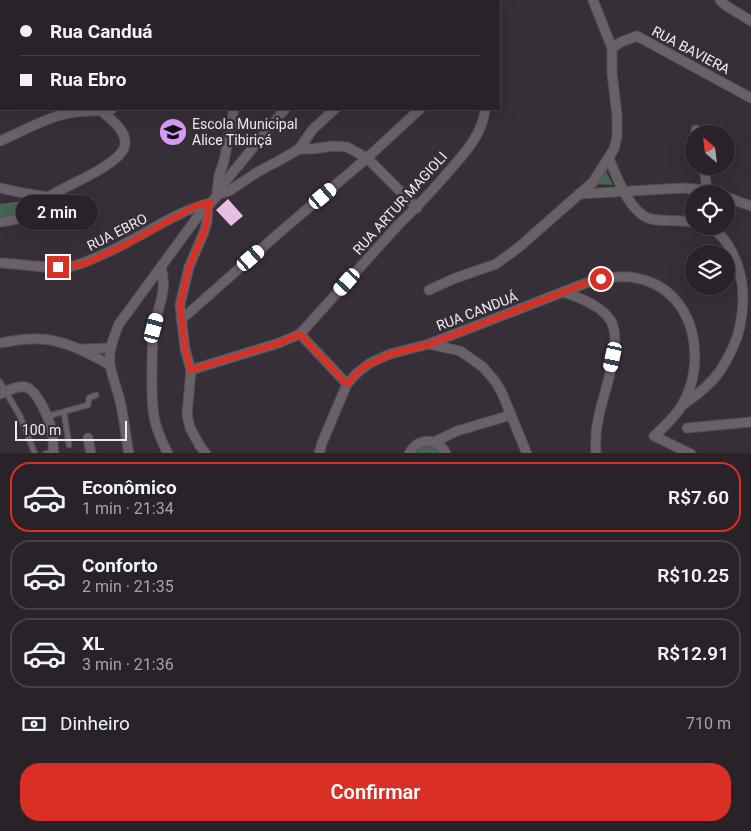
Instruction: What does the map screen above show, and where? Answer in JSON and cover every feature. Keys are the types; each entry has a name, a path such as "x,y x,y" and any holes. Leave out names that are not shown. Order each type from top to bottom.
{"street":[{"path":"429,290 453,279 496,264 518,248 593,182 608,160 614,149 617,136 612,48 593,0"},
{"path":"720,0 751,21"},
{"name":"RUA BAVIERA","path":"612,48 621,42 637,36 751,98"},
{"path":"0,141 64,114 106,110"},
{"path":"205,453 190,428 187,414 191,370 185,349 180,305 189,267 204,232 220,176 234,110"},
{"path":"129,453 120,401 110,365 114,335 196,219 284,110"},
{"path":"299,148 313,129 334,110"},
{"path":"181,320 279,233 368,158 419,110"},
{"name":"RUA ARTUR MAGIOLI","path":"191,370 279,343 300,334 400,224 417,208 467,150 484,119 485,110"},
{"path":"0,222 26,216 37,209 49,197 117,158 124,148 125,141 122,131 115,122 101,111"},
{"path":"299,148 347,147 368,158 417,208"},
{"name":"RUA EBRO","path":"0,263 58,267 86,263 127,244 195,206 213,200 299,148"},
{"path":"608,160 624,192 635,209 642,215 651,219 685,221"},
{"path":"0,188 23,194 49,197"},
{"path":"579,194 685,188"},
{"path":"735,200 751,206"},
{"path":"682,406 696,396 720,372 732,352 740,327 744,298 742,277 734,255 720,235"},
{"path":"161,267 164,275 164,284 154,328 152,395 155,423 168,453"},
{"name":"RUA CANDUÁ","path":"430,344 586,283 626,276 649,281 658,285 678,303 685,313 693,337 694,367 688,392 682,406 656,434 690,453"},
{"path":"562,292 575,296 600,310 611,322 614,330 615,344 613,357 596,430 596,453"},
{"path":"300,334 347,384"},
{"path":"0,343 27,339 54,340 80,349 110,365"},
{"path":"320,453 322,443 347,384 362,368 400,350 430,344 460,351 483,367 502,393 527,453"},
{"path":"80,349 111,348"},
{"path":"3,393 25,386 38,397 52,431 51,453"},
{"path":"434,442 457,430 511,415"},
{"path":"687,428 751,422"},
{"path":"88,438 91,453"},
{"path":"410,453 414,446 420,442 427,441 440,445 445,453"}],"lane":[{"path":"0,382 3,393 20,416 35,453"},
{"path":"47,416 88,405 89,398 96,394"},
{"path":"64,412 69,445"}],"green space":[{"path":"606,171 613,185 593,184"},
{"path":"22,201 23,214 0,217 0,204"},
{"path":"433,444 442,453 412,453 417,446"}],"building":[{"path":"228,199 243,216 231,226 216,210"}],"place":[{"name":"Escola Municipal Alice Tibiriçá","path":"173,132"}],"route":[{"path":"58,267 86,263 127,244 195,206 211,202 208,206 204,232 189,267 180,305 185,349 191,370 279,343 300,334 347,384 362,368 380,358 400,350 430,344 586,283 601,279"}]}
